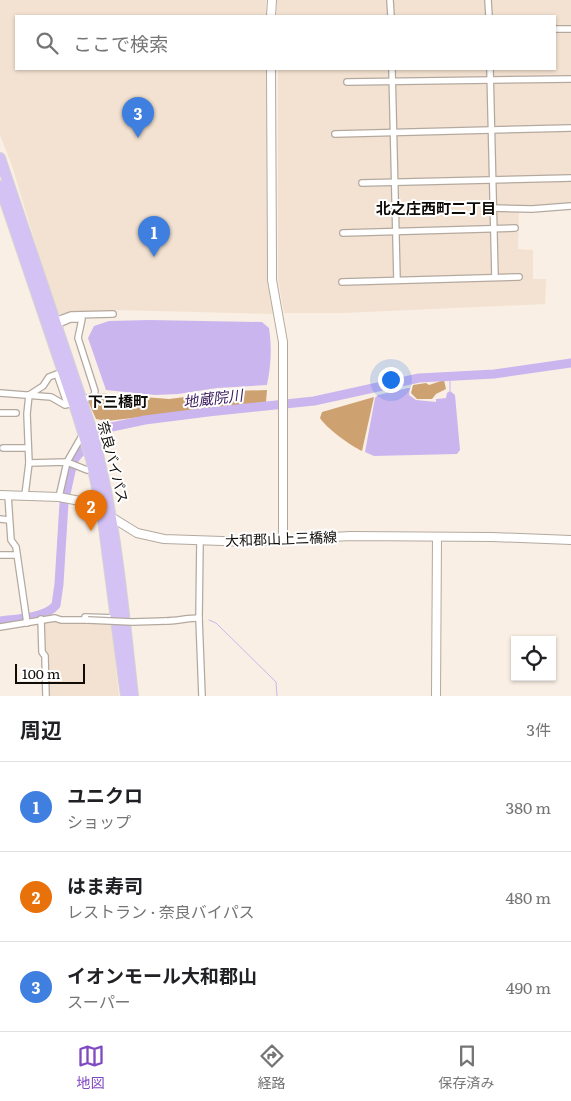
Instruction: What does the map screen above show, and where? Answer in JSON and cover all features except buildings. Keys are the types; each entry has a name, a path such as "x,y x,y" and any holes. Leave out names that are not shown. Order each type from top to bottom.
{"highway":[{"name":"奈良バイパス","path":"0,158 3,184 70,401 87,434"},
{"name":"奈良バイパス","path":"3,184 94,455 112,518 119,564 133,696"},
{"name":"奈良バイパス","path":"94,455 126,696"}],"street":[{"path":"272,0 272,15"},
{"path":"390,0 391,15"},
{"path":"488,0 488,15"},
{"path":"556,29 571,29"},
{"path":"271,70 272,280 283,342 283,541"},
{"path":"392,70 397,280"},
{"path":"490,70 495,278"},
{"path":"347,82 571,79"},
{"path":"335,134 571,128"},
{"path":"362,183 571,178"},
{"path":"493,208 532,209 571,206"},
{"path":"343,233 515,228"},
{"path":"342,282 519,277"},
{"path":"87,398 94,396 95,391 78,338 82,319 70,319 61,323 60,319 71,315 113,314"},
{"path":"0,393 51,397 65,405 70,401 66,400 57,374 50,377 43,386 29,395"},
{"path":"25,495 29,463 29,395"},
{"path":"0,413 16,413"},
{"path":"60,497 71,464 87,434"},
{"path":"3,448 28,448"},
{"path":"29,463 71,464 87,470"},
{"path":"4,495 11,540 16,547 27,622"},
{"name":"大和郡山上三橋線","path":"4,495 70,498 92,505 126,527 149,537 251,542 350,536 492,537 571,540"},
{"path":"0,519 9,520"},
{"path":"436,696 437,538"},
{"path":"200,541 199,618 202,696"},
{"path":"0,555 17,555"},
{"path":"0,627 41,619 88,616 117,618"},
{"path":"55,618 61,620 132,622 177,622 183,618 199,618"},
{"path":"41,619 42,652 45,656 46,696"}],"shaded area":[{"path":"0,0 266,0 266,15 15,15 15,70 267,70 268,280 275,314 114,310 113,312 59,314 48,285 12,166 0,135"},
{"path":"277,0 571,0 571,208 519,210 518,249 533,250 533,279 546,279 545,304 344,313 284,313 278,280 278,70 556,70 556,15 277,15"},
{"path":"109,321 262,322 269,328 271,343 267,385 155,395 106,390 88,338 94,326"},
{"path":"444,380 446,389 436,394 432,399 417,399 411,393 413,385 426,383 429,385"},
{"path":"410,388 409,395 416,400 436,402 436,399 446,398 447,393 450,391 455,395 460,450 457,454 374,456 365,452 375,398 378,395"},
{"path":"267,390 266,402 107,421 96,419 88,401 95,393 169,399 234,391"},
{"path":"374,397 362,451 339,436 320,418 322,412"},
{"path":"52,619 111,620 119,696 47,695 42,623 52,622"}],"waterway":[{"name":"地蔵院川","path":"0,621 38,615 45,613 56,605 64,503 74,460 98,434 107,428 145,420 314,401 419,378 494,374 571,363"},
{"path":"450,376 450,391"},
{"path":"209,620 216,623 276,682 277,696"}],"place":[{"name":"イオンモール大和郡山","path":"138,138"},
{"name":"ユニクロ","path":"154,257"},
{"name":"はま寿司","path":"91,531"}],"district":[{"name":"北之庄西町二丁目","path":"436,209"},
{"name":"下三橋町","path":"118,402"}]}
